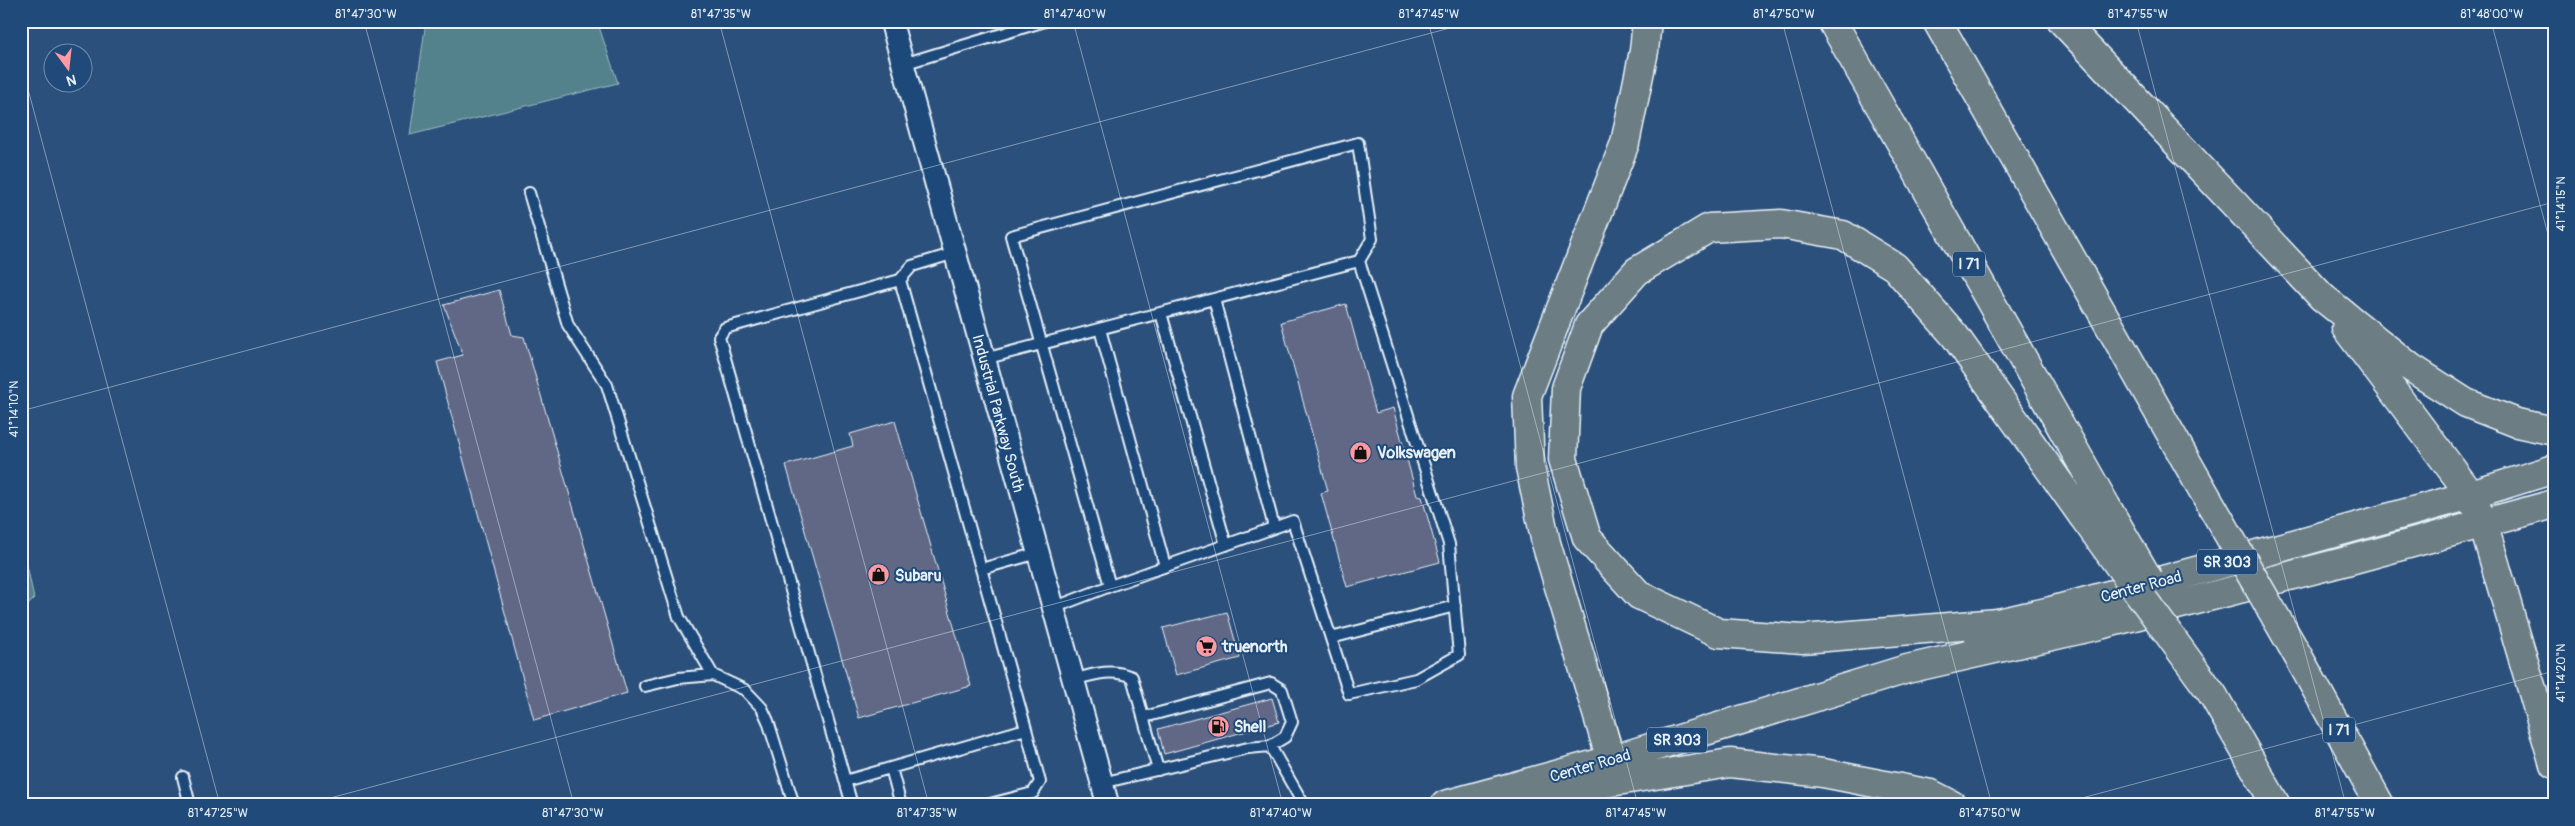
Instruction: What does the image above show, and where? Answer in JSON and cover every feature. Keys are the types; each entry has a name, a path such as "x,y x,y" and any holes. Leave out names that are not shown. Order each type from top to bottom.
{"main road":[{"path":"1611,760 1546,543 1530,468 1527,396 1625,143 1644,51 1647,21"},
{"name":"I 71","path":"1832,21 2094,510"},
{"name":"I 71","path":"1937,21 2298,656 2380,805"},
{"path":"2062,21 2322,297 2471,495 2483,523 2554,764"},
{"path":"1998,623 1802,639 1719,633 1639,596 1586,538 1563,459 1566,388 1589,326 1638,271 1709,228 1780,224 1843,235 1895,267 1955,336 2094,510 2213,695 2276,805"},
{"path":"2322,297 2410,367 2466,403 2517,423 2554,431"},
{"name":"Center Road","path":"1907,669 1941,649 1998,623 2051,611 2471,495 2554,470"},
{"name":"Center Road","path":"1445,805 1611,760 1907,669 2100,625 2554,504"},
{"path":"1466,805 1730,763 1823,773 1931,794 1952,805"}],"street":[{"name":"Industrial Parkway South","path":"890,21 1108,805"}],"lane":[{"path":"902,64 1045,21"},
{"path":"984,359 1041,344 1100,329 1359,261 1372,239 1358,143 1011,236 1041,344 1110,586"},
{"path":"529,193 568,325 607,385 679,617 713,675"},
{"path":"852,805 720,337 725,328 900,280 912,266 955,253"},
{"path":"1053,608 1164,566 1293,521 1350,694 1416,679 1459,654 1449,544 1359,261"},
{"path":"900,280 1040,782 1032,792 986,805"},
{"path":"1214,299 1274,527"},
{"path":"1161,313 1226,545"},
{"path":"1100,329 1164,566"},
{"path":"980,569 1038,553"},
{"path":"1331,638 1455,606"},
{"path":"1073,680 1105,672 1122,673 1132,677 1158,770"},
{"path":"645,686 678,678 713,675 745,690 762,708 768,721 794,805"},
{"path":"1102,783 1248,748 1270,746 1285,737 1292,722 1282,690 1271,683 1144,717"},
{"path":"845,781 1026,730"},
{"path":"1270,746 1304,805"},
{"path":"891,768 901,805"},
{"path":"183,777 190,805"}],"green space":[{"path":"426,21 597,21 618,83 410,135"},
{"path":"21,536 34,599 21,612"}],"building":[{"path":"499,290 512,335 524,337 627,693 534,720 437,362 463,355 444,305"},
{"name":"Volkswagen","path":"1346,304 1376,413 1393,408 1417,496 1422,497 1440,562 1347,587 1321,493 1328,491 1281,322"},
{"name":"Subaru","path":"895,421 971,686 859,718 786,465 853,446 850,434"},
{"path":"1227,612 1240,658 1176,675 1163,628"},
{"name":"Shell","path":"1272,698 1279,722 1164,754 1158,729"}],"place":[{"name":"Volkswagen","path":"1361,452"},
{"name":"Subaru","path":"879,575"},
{"name":"truenorth","path":"1206,646"},
{"name":"Shell","path":"1218,726"}]}
